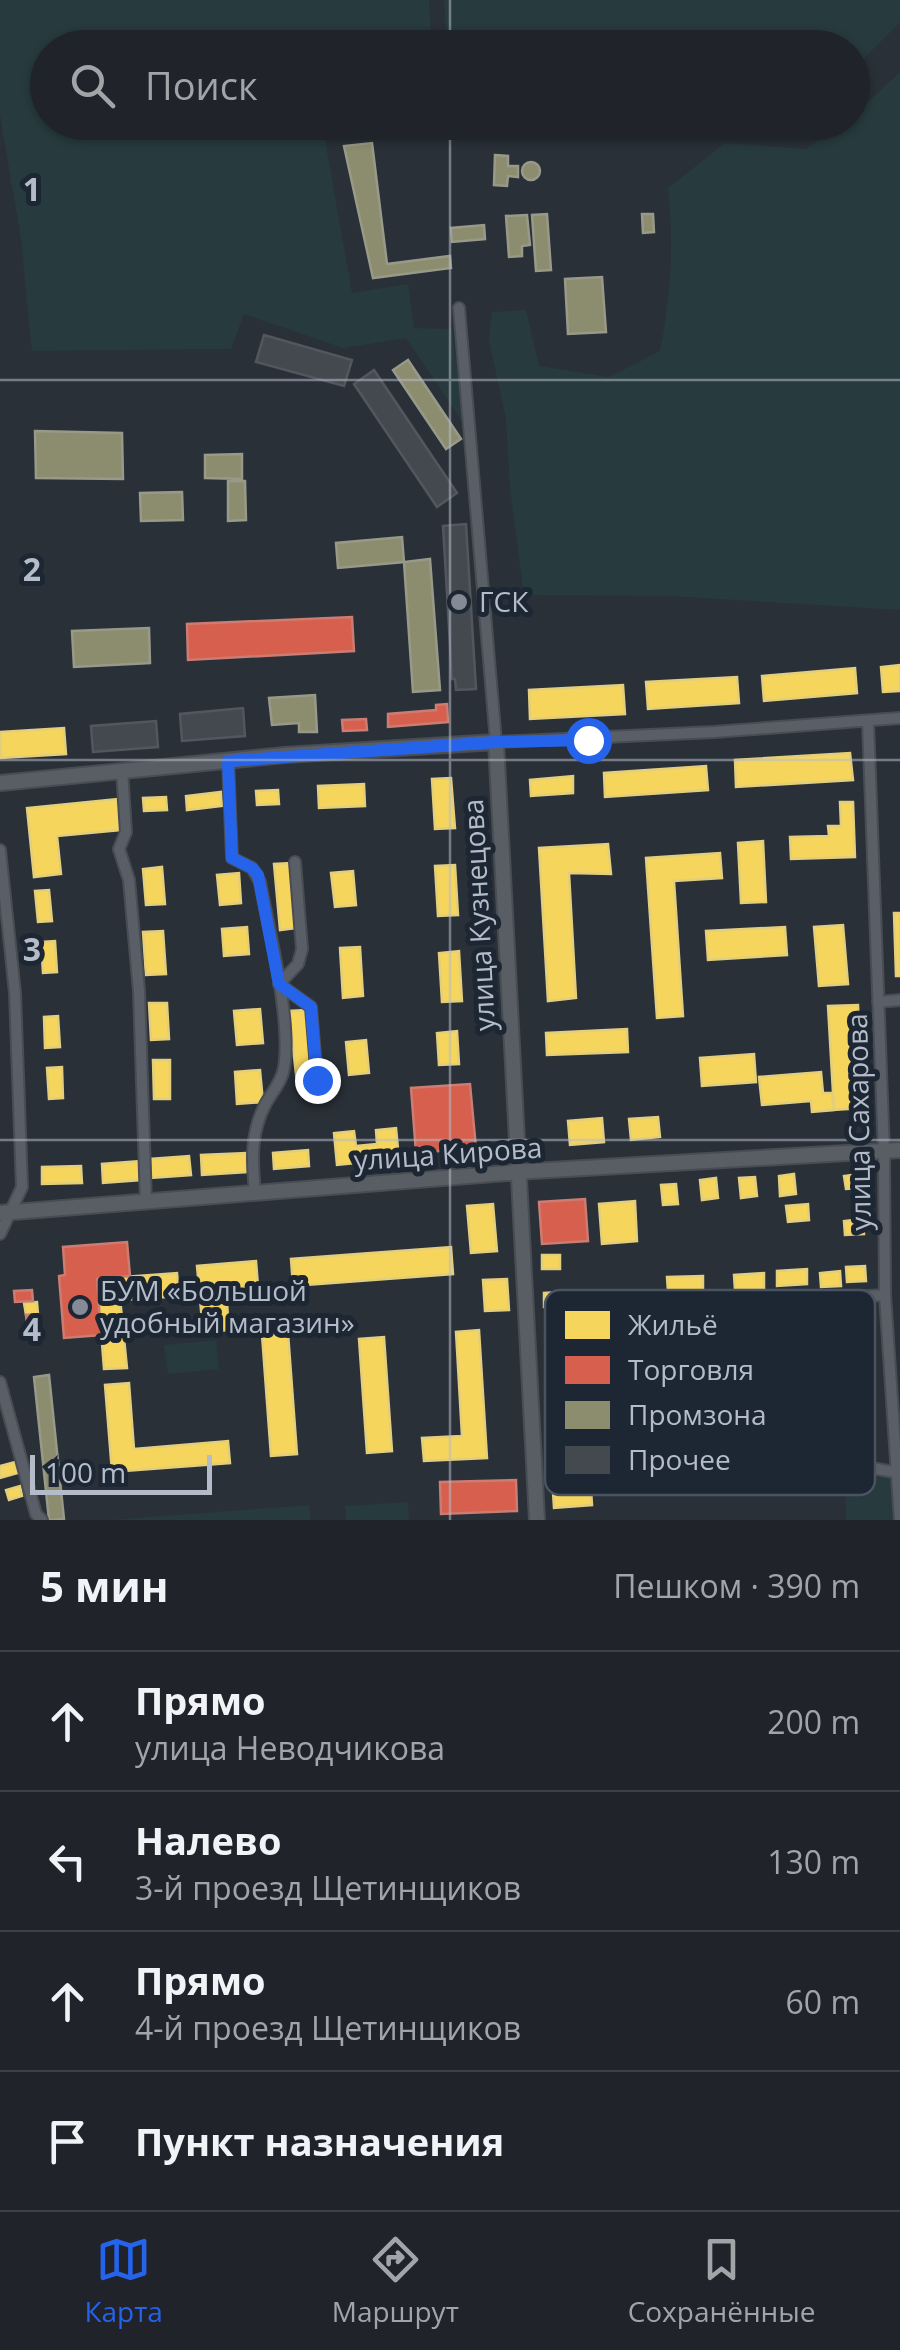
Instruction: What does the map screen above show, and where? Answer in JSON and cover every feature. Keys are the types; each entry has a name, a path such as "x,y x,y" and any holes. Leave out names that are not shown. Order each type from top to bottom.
{"main road":[{"path":"0,783 228,761 496,742"},
{"name":"улица Кузнецова","path":"496,742 536,1520"},
{"name":"улица Кирова","path":"5,1212 516,1172 900,1150"}],"street":[{"name":"улица Кузнецова","path":"459,308 496,742"},
{"path":"496,742 588,740 900,718"},
{"name":"улица Сахарова","path":"868,722 884,1152 885,1295 900,1520"},
{"path":"228,761 232,858 258,875 279,984 284,1066 254,1131 255,1194"},
{"path":"122,770 126,832 119,849 129,880 140,991 146,1203"},
{"path":"0,850 15,993 22,1187 5,1212 0,1234"},
{"path":"279,984 298,964 302,949 295,862"},
{"path":"279,984 311,1007 317,1080"},
{"path":"878,1002 900,1000"},
{"path":"875,1296 885,1295"},
{"path":"0,1382 39,1518"}],"green space":[{"path":"0,0 429,0 431,30 30,30 30,140 325,140 352,293 408,284 414,328 452,329 464,424 406,338 343,348 244,314 231,349 32,351 21,239 0,115"},
{"path":"444,0 900,0 900,22 870,52 870,30 446,30"},
{"path":"900,72 900,610 668,596 524,595 510,489 506,418 489,341 492,312 526,310 539,366 609,377 660,351 670,270 668,188 725,143 806,149 819,140 870,140 870,100"},
{"path":"216,1340 219,1369 168,1374 164,1345"},
{"path":"875,1477 899,1477 900,1520 846,1520 845,1495 875,1495"},
{"path":"408,1502 409,1520 346,1520 345,1506"},
{"path":"309,1505 311,1520 110,1520"}],"building: Жильё":[{"path":"900,665 900,691 883,692 881,667"},
{"path":"855,668 857,693 764,701 762,676"},
{"path":"737,677 739,703 648,709 646,682"},
{"path":"623,685 625,714 530,719 529,690"},
{"path":"64,728 66,754 1,758 0,732"},
{"path":"850,753 853,780 736,787 735,760"},
{"path":"706,766 708,790 605,797 604,773"},
{"path":"573,776 573,793 531,796 530,780"},
{"path":"451,778 455,828 435,829 432,779"},
{"path":"364,784 365,806 319,808 318,786"},
{"path":"278,790 279,804 257,805 256,791"},
{"path":"221,792 222,806 187,810 186,796"},
{"path":"166,797 167,810 144,811 143,798"},
{"path":"117,799 120,830 57,836 61,874 34,877 27,808"},
{"path":"840,802 853,802 855,857 791,859 790,837 829,836 828,826 841,826"},
{"path":"763,841 766,902 741,903 738,843"},
{"path":"608,844 611,874 569,873 576,998 548,1001 539,848"},
{"path":"720,853 722,878 674,881 683,1016 657,1018 646,858"},
{"path":"291,863 297,928 280,930 274,864"},
{"path":"455,865 458,915 438,916 435,866"},
{"path":"162,867 165,904 146,905 143,869"},
{"path":"353,871 356,905 335,907 331,873"},
{"path":"239,873 241,903 220,905 217,875"},
{"path":"49,890 52,921 38,922 35,891"},
{"path":"894,913 900,913 900,976 896,976"},
{"path":"843,925 848,984 819,986 814,927"},
{"path":"247,927 249,954 224,956 222,929"},
{"path":"785,927 787,955 708,960 706,931"},
{"path":"163,931 166,974 146,975 143,932"},
{"path":"55,941 57,972 43,973 41,942"},
{"path":"360,947 363,996 343,998 340,948"},
{"path":"459,951 462,1001 442,1002 439,953"},
{"path":"149,1003 167,1003 169,1039 151,1040"},
{"path":"858,1005 862,1108 834,1110 828,1006"},
{"path":"260,1009 263,1043 237,1045 234,1011"},
{"path":"305,1010 313,1081 297,1083 289,1011"},
{"path":"58,1016 60,1047 45,1048 44,1017"},
{"path":"627,1029 628,1052 547,1055 546,1033"},
{"path":"457,1031 459,1064 439,1065 437,1033"},
{"path":"366,1040 369,1073 349,1075 346,1042"},
{"path":"754,1054 756,1082 702,1086 700,1058"},
{"path":"153,1060 170,1060 170,1099 154,1099"},
{"path":"62,1067 63,1098 49,1099 47,1068"},
{"path":"260,1070 263,1102 237,1104 235,1072"},
{"path":"821,1072 823,1093 832,1093 834,1110 812,1112 811,1101 762,1105 759,1077"},
{"path":"658,1117 660,1137 631,1140 629,1119"},
{"path":"602,1118 604,1142 570,1145 568,1121"},
{"path":"396,1128 399,1159 337,1165 334,1133 354,1131 356,1146 377,1144 376,1130"},
{"path":"308,1150 309,1166 274,1169 273,1153"},
{"path":"246,1153 247,1172 202,1175 201,1155"},
{"path":"189,1156 191,1175 151,1178 150,1159"},
{"path":"140,1161 141,1180 103,1183 102,1164"},
{"path":"81,1166 82,1183 42,1184 42,1167"},
{"path":"794,1174 796,1194 780,1196 779,1176"},
{"path":"860,1174 861,1188 846,1189 844,1176"},
{"path":"755,1177 757,1196 741,1198 739,1178"},
{"path":"716,1178 718,1198 702,1200 700,1180"},
{"path":"676,1184 678,1204 663,1205 661,1185"},
{"path":"635,1201 637,1241 602,1244 599,1204"},
{"path":"493,1204 497,1251 471,1253 467,1206"},
{"path":"808,1204 809,1220 788,1222 786,1206"},
{"path":"863,1219 864,1234 845,1235 844,1221"},
{"path":"451,1247 453,1274 293,1286 291,1259"},
{"path":"542,1255 560,1255 560,1269 542,1269"},
{"path":"256,1261 258,1286 226,1289 229,1330 203,1332 197,1266"},
{"path":"865,1266 866,1281 847,1282 846,1267"},
{"path":"807,1269 807,1284 777,1286 777,1271"},
{"path":"840,1271 841,1286 821,1287 820,1273"},
{"path":"177,1273 179,1296 120,1298 127,1368 104,1369 97,1279"},
{"path":"764,1273 764,1289 735,1290 734,1275"},
{"path":"703,1276 703,1290 668,1290 667,1277"},
{"path":"507,1279 509,1310 485,1311 483,1280"},
{"path":"37,1302 38,1314 26,1315 24,1303"},
{"path":"479,1330 487,1458 424,1461 422,1438 462,1436 456,1332"},
{"path":"288,1333 297,1454 271,1456 262,1335"},
{"path":"384,1337 392,1451 367,1453 359,1339"},
{"path":"129,1383 134,1449 228,1441 230,1463 112,1472 105,1385"},
{"path":"15,1462 18,1473 0,1478 0,1466"},
{"path":"20,1486 22,1496 9,1500 6,1490"},
{"path":"553,1495 591,1495 592,1505 554,1508"}],"building: Торговля":[{"path":"352,617 354,651 188,660 187,624"},
{"path":"447,704 448,722 388,727 388,714 436,710 436,705"},
{"path":"366,719 367,730 343,731 342,720"},
{"path":"470,1084 476,1148 416,1153 411,1088"},
{"path":"585,1199 588,1241 542,1244 539,1202"},
{"name":"БУМ «Большой удобный магазин»","path":"127,1242 130,1276 97,1279 101,1335 64,1338 59,1276 65,1275 63,1247"},
{"path":"32,1290 33,1301 15,1302 14,1291"},
{"path":"38,1314 39,1324 27,1325 26,1315"},
{"path":"516,1480 517,1511 441,1514 440,1482"}],"building: Промзона":[{"path":"372,143 387,264 450,256 451,268 373,278 344,146"},
{"path":"495,155 508,156 508,166 518,166 518,177 508,176 507,186 494,185"},
{"path":"531,162 538,164 538,178 531,180 524,178 522,171 524,164"},
{"path":"547,214 551,270 536,271 532,215"},
{"path":"642,214 653,214 654,232 643,233"},
{"path":"527,215 530,245 522,246 522,256 509,257 506,216"},
{"path":"484,225 485,239 452,242 451,228"},
{"path":"602,277 606,332 568,334 565,279"},
{"path":"408,360 461,439 446,449 393,370"},
{"path":"35,431 122,433 123,479 36,478"},
{"path":"242,454 242,479 205,478 205,455"},
{"path":"228,481 245,481 246,520 228,521"},
{"path":"182,492 183,520 141,521 140,493"},
{"path":"402,537 404,562 338,568 336,543"},
{"path":"430,559 440,690 413,692 404,562"},
{"path":"149,628 150,663 74,667 72,631"},
{"path":"315,695 317,732 299,732 299,723 272,725 269,698"},
{"path":"49,1375 64,1519 52,1520 34,1377"}],"building: Прочее":[{"path":"264,335 352,360 344,386 256,362"},
{"path":"374,370 457,493 437,507 354,384"},
{"name":"ГСК","path":"466,524 476,689 456,690 452,679 443,526"},
{"path":"243,708 245,736 182,741 180,714"},
{"path":"156,721 158,747 93,752 91,726"}],"place":[{"name":"ГСК","path":"459,602"},
{"name":"БУМ «Большой удобный магазин»","path":"80,1307"}],"route":[{"path":"317,1080 311,1007 279,984 258,875 232,858 228,761 496,742 588,740"}]}
